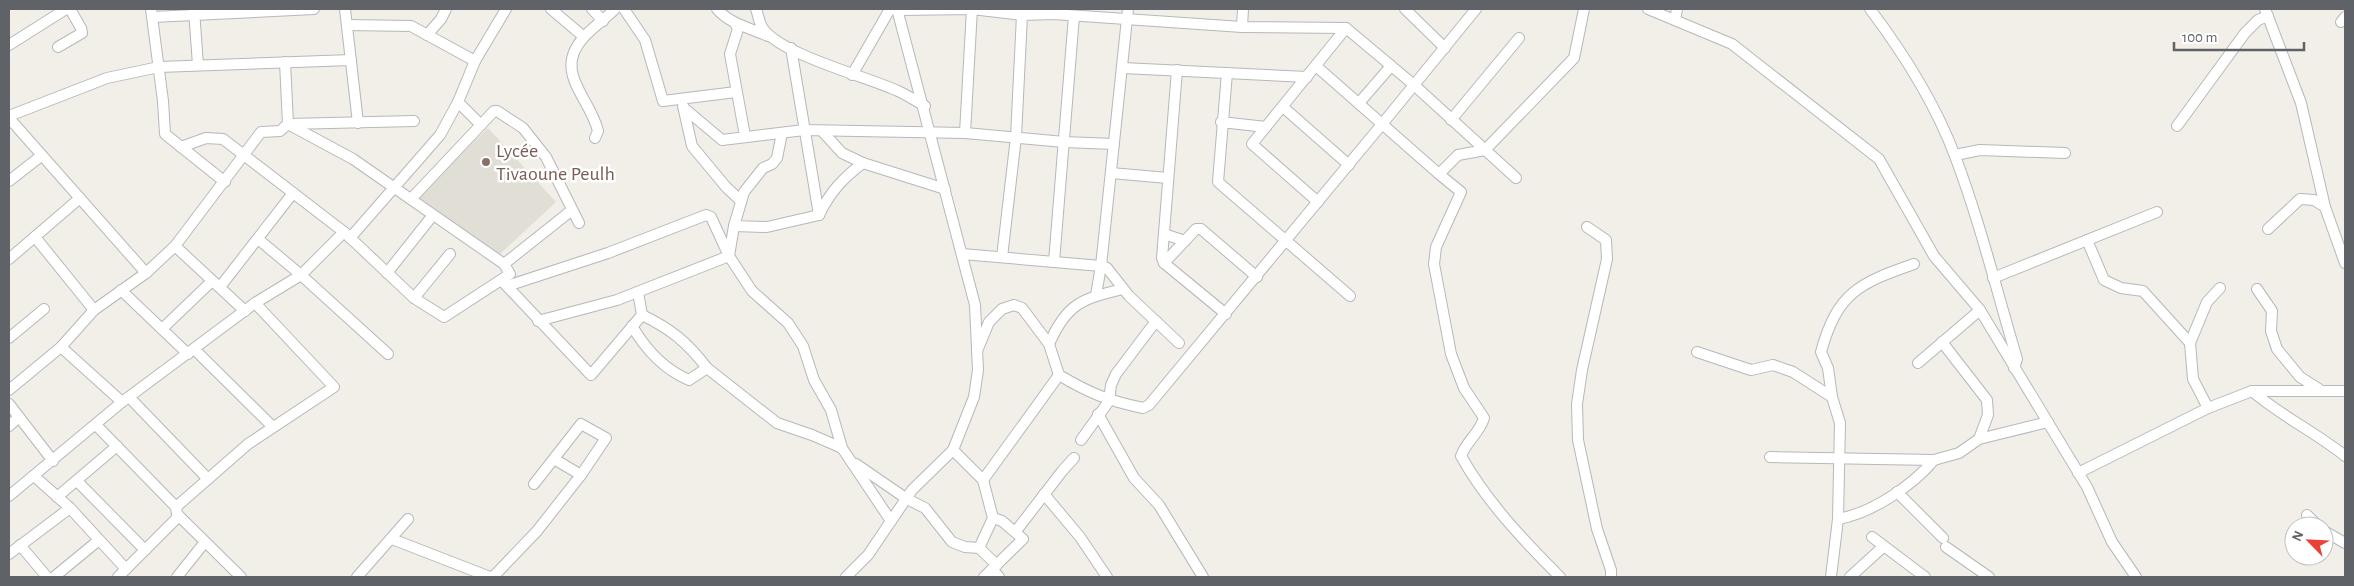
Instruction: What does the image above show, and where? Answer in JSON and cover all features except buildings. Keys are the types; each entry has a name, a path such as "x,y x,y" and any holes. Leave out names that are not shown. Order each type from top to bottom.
{"street":[{"path":"10,43 68,9 81,28 82,33 58,47"},
{"path":"225,182 165,134 152,13 314,9"},
{"path":"345,9 358,123"},
{"path":"427,35 441,19 446,9"},
{"path":"9,496 126,399 255,303 301,275 347,235 394,188 440,135 458,102 475,61 506,9"},
{"path":"551,9 584,37"},
{"path":"592,9 603,21"},
{"path":"594,138 598,131 596,121 572,77 571,55 584,37 615,9"},
{"path":"624,9 645,40 663,101 682,103 736,92"},
{"path":"717,9 734,23 771,37 852,75 897,91 925,106"},
{"path":"756,9 762,27 771,37"},
{"path":"895,9 972,9 1074,16 1127,13 1242,27 1346,28 1516,178"},
{"path":"852,75 895,9"},
{"path":"846,577 868,554 912,490 953,450 974,397 978,370 975,305 930,134 925,106 895,9"},
{"path":"965,133 972,9"},
{"path":"1242,27 1243,9"},
{"path":"1405,9 1445,48"},
{"path":"977,351 989,322 1002,309 1014,305 1022,308 1049,344 1059,376 1109,401 1142,408 1149,404 1257,277 1476,9"},
{"path":"1439,174 1458,155 1485,150 1574,58 1584,9"},
{"path":"1648,9 1732,44 1879,159 1934,256 1980,310 2078,473 2112,542 2136,577"},
{"path":"1675,20 1677,9"},
{"path":"1870,9 1894,40 1924,89 1955,155 2016,359 2014,368"},
{"path":"194,12 198,65"},
{"path":"1002,257 1016,137 1019,12"},
{"path":"2178,126 2245,33 2267,12 2300,103 2325,207 2345,263"},
{"path":"1096,296 1123,68 1127,13"},
{"path":"1054,262 1074,16"},
{"path":"734,23 738,28 730,54 745,136"},
{"path":"346,25 404,24 475,61"},
{"path":"1318,202 1252,144 1346,28"},
{"path":"1450,120 1519,38"},
{"path":"791,48 819,215"},
{"path":"146,273 41,156 9,117 107,78 159,67 350,60"},
{"path":"285,62 288,124"},
{"path":"1316,66 1461,192 1436,247 1434,264 1451,354 1464,388 1484,418 1480,430 1467,442 1461,456 1468,469 1522,538 1560,577"},
{"path":"1359,103 1391,66"},
{"path":"1123,68 1307,77"},
{"path":"1177,70 1162,258 1164,263 1226,314"},
{"path":"1227,73 1221,122 1218,182 1350,296"},
{"path":"458,102 481,125"},
{"path":"682,103 722,140 804,130 930,134 965,133 1064,142 1114,144"},
{"path":"682,103 692,146 726,187 741,201"},
{"path":"1283,107 1349,165"},
{"path":"411,199 496,110 522,128 546,157 579,223"},
{"path":"9,390 61,347 94,310 146,273 174,246 225,182 261,132 280,131 288,124 414,121"},
{"path":"1221,122 1266,127"},
{"path":"288,124 354,159 504,264 510,274 504,282"},
{"path":"822,131 842,153 863,163 945,189"},
{"path":"729,256 734,226 741,201 753,178 777,158 782,132"},
{"path":"181,147 196,140 215,137 223,139 347,235 414,298 444,318 504,282 608,253 706,215 711,217 729,256 752,291 788,323 803,346 814,380 831,410 842,448 891,521"},
{"path":"1955,155 1980,150 2065,153"},
{"path":"9,181 41,156"},
{"path":"819,215 829,194 863,163"},
{"path":"1111,173 1168,178"},
{"path":"162,329 216,284 258,239 293,194"},
{"path":"9,259 80,198"},
{"path":"2268,229 2300,199 2314,200 2325,207"},
{"path":"504,264 572,210"},
{"path":"1993,278 2156,212"},
{"path":"387,273 433,215"},
{"path":"734,226 767,227 819,215"},
{"path":"1587,227 1606,240 1608,246 1607,259 1577,404 1578,440 1611,577"},
{"path":"1164,263 1196,229 1201,229 1257,277"},
{"path":"1164,234 1185,241"},
{"path":"34,236 94,310"},
{"path":"258,239 301,275 388,354"},
{"path":"2087,240 2104,280 2120,288 2142,291 2190,343"},
{"path":"174,246 245,311"},
{"path":"414,298 450,254"},
{"path":"962,254 1107,268 1123,289 1179,342"},
{"path":"538,321 617,300 729,256"},
{"path":"1842,577 1832,573 1838,519 1840,423 1832,397 1828,368 1821,352 1828,330 1842,302 1853,292 1882,275 1914,264"},
{"path":"504,282 538,321 590,375 642,315"},
{"path":"2208,408 2192,379 2190,343 2207,302 2220,288"},
{"path":"1049,344 1063,317 1074,306 1096,296 1123,289"},
{"path":"2257,289 2272,311 2272,331 2277,349 2300,377 2320,390"},
{"path":"121,290 162,329 191,351 273,427"},
{"path":"638,292 642,315"},
{"path":"118,577 208,479 248,444 334,387 255,303"},
{"path":"9,338 44,309"},
{"path":"1918,363 1980,310"},
{"path":"642,315 680,337 692,348 707,368 777,423 812,434 842,448"},
{"path":"1081,440 1109,401 1111,385 1116,374 1156,321"},
{"path":"632,326 654,358 679,376 689,380 707,368"},
{"path":"1942,342 1987,400 1988,415 1979,440"},
{"path":"61,347 126,399 208,479"},
{"path":"1696,352 1751,370 1773,365 1793,372 1832,397"},
{"path":"983,480 1059,376"},
{"path":"2078,473 2208,408 2252,391 2345,391"},
{"path":"2252,391 2274,409 2319,435 2345,456"},
{"path":"9,404 53,461"},
{"path":"1098,414 1134,478 1159,505 1203,577"},
{"path":"9,426 19,417"},
{"path":"1770,457 1840,460 1934,460 1959,453 1979,440 2048,422"},
{"path":"392,539 487,576 536,531 581,475 606,438 581,424 534,484"},
{"path":"96,425 241,577"},
{"path":"57,497 78,482 117,446"},
{"path":"953,450 983,480 993,518 979,548"},
{"path":"1016,531 1074,458"},
{"path":"554,459 581,475"},
{"path":"851,460 907,499 924,508 952,542 965,547 979,548 996,570"},
{"path":"1838,519 1854,516 1897,492 1921,476 1934,460"},
{"path":"34,476 70,508 126,569"},
{"path":"78,482 144,550"},
{"path":"1897,492 1944,542 1989,577"},
{"path":"1044,494 1080,537 1107,577"},
{"path":"9,554 70,508"},
{"path":"984,577 996,570 1023,539 1016,531 1002,521 993,518"},
{"path":"362,576 408,519"},
{"path":"1872,537 1924,577"},
{"path":"2334,537 2345,543"},
{"path":"54,577 99,540"},
{"path":"177,577 206,542"},
{"path":"20,545 47,577"},
{"path":"1850,577 1884,546"}],"shaded area":[{"name":"Lycée Tivaoune Peulh","path":"488,128 556,202 499,255 417,196"}],"place":[{"name":"Lycée Tivaoune Peulh","path":"486,162"}]}
